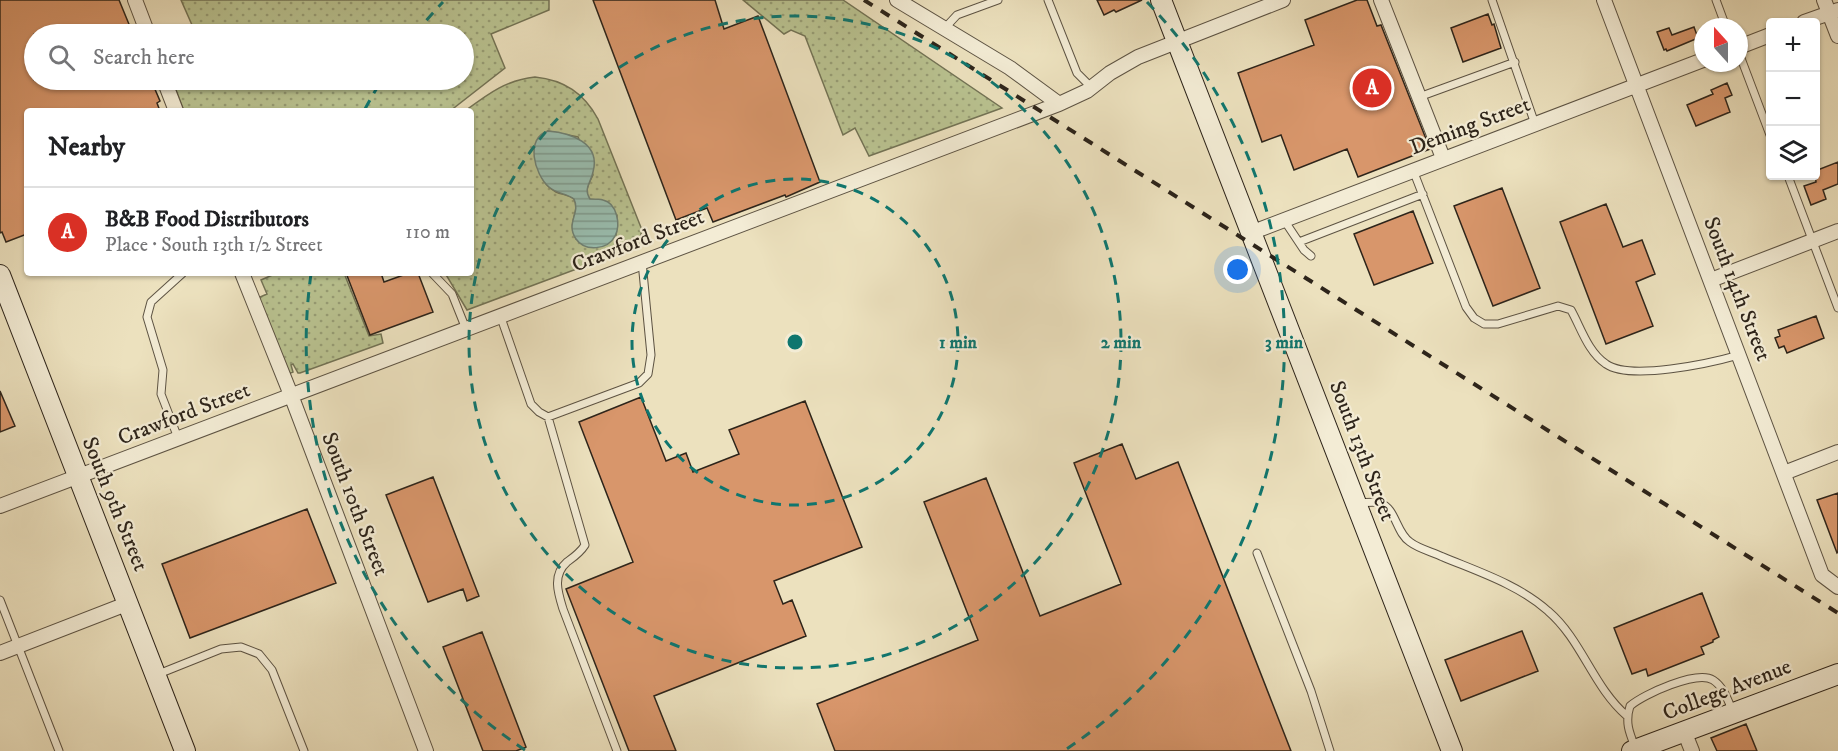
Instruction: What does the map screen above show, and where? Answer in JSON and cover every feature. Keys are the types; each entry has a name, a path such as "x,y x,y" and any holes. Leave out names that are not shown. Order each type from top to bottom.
{"main road":[{"name":"South 13th Street","path":"1161,0 1253,232 1452,751"},
{"name":"South 9th Street","path":"0,275 185,751"},
{"name":"College Avenue","path":"1634,750 1838,674"}],"street":[{"path":"135,0 144,24"},
{"path":"897,0 1010,68 1059,104"},
{"path":"1381,0 1443,158"},
{"name":"South 14th Street","path":"1604,0 1822,575 1838,587"},
{"name":"Crawford Street","path":"0,506 1059,104 1138,57 1278,1"},
{"path":"1811,18 1830,8 1838,36"},
{"path":"1748,44 1766,37"},
{"name":"Deming Street","path":"1253,232 1694,63"},
{"path":"168,90 175,108"},
{"path":"1711,280 1838,231"},
{"name":"South 10th Street","path":"243,276 291,395 426,751"},
{"path":"1784,472 1838,452"},
{"path":"0,652 129,603"},
{"path":"1684,731 1692,751"}],"lane":[{"path":"944,28 957,15 998,0"},
{"path":"1048,0 1077,73 1091,87"},
{"path":"1492,0 1535,124"},
{"path":"1716,0 1723,18"},
{"path":"1419,97 1515,62"},
{"path":"1746,72 1767,126"},
{"path":"1413,170 1466,307 1474,318 1484,324 1498,324 1558,306 1571,310 1592,351 1615,370 1646,371 1711,362 1739,355"},
{"path":"1789,180 1838,308"},
{"path":"1299,242 1423,194"},
{"path":"1284,220 1311,256"},
{"path":"548,417 639,383 648,374 651,355 642,262"},
{"path":"178,438 161,394 163,370 147,317 151,302 180,276"},
{"path":"435,276 452,294 466,328"},
{"path":"500,315 531,404 548,417 585,545 564,564 558,574 557,587 562,609 617,751"},
{"path":"1356,503 1381,503 1390,510 1402,535 1410,542 1532,597 1564,628 1604,691 1615,706 1627,716"},
{"path":"1257,553 1311,691 1330,751"},
{"path":"0,600 58,751"},
{"path":"156,675 221,649 240,647 259,654 272,670 304,751"},
{"path":"1634,750 1628,729 1627,716 1630,706 1636,700 1653,692 1697,677 1706,677 1722,687 1733,713"}],"green space":[{"path":"181,0 549,0 549,10 491,34 505,68 454,108 183,108 176,90 474,90 474,24 192,24"},
{"path":"743,0 843,0 1002,108 869,156 855,128 843,135 805,36 791,30 784,34"},
{"path":"535,77 555,81 572,89 586,102 598,119 642,230 638,246 467,310 447,276 474,276 474,108 469,108 515,81","holes":["548,131 578,137 593,175 588,187 589,199 597,200 617,215 616,235 576,239 572,226 576,209 574,199 548,186 540,172 541,157"]},
{"path":"270,276 345,276 369,336 381,334 383,343 300,373 293,364 291,365 293,372 288,374 259,300 267,294 261,280"}],"shaded area":[{"path":"548,131 566,134 582,141 593,154 594,162 587,189 588,195 590,199 600,199 612,205 618,221 617,231 612,241 602,247 585,246 576,239 572,228 576,209 574,199 549,187 539,174 534,148 536,141"}],"building":[{"path":"0,0 119,0 129,24 24,24 24,90 155,90 160,101 157,103 159,108 24,108 24,235 6,242 2,232 0,233"},
{"path":"593,0 715,0 724,29 758,16 820,182 786,197 785,195 713,222 707,208 676,220"},
{"path":"1097,0 1142,0 1104,15"},
{"path":"1357,0 1367,0 1377,26 1381,25 1430,149 1358,177 1347,149 1294,170 1281,135 1262,142 1238,73 1314,45 1305,20"},
{"path":"1488,14 1492,25 1494,24 1501,48 1463,62 1451,28"},
{"path":"1694,27 1694,40 1667,51 1664,50 1657,32 1669,28 1672,35"},
{"path":"1727,83 1732,95 1725,98 1730,112 1696,126 1687,105 1713,94 1711,90"},
{"path":"1838,162 1838,184 1823,190 1826,199 1811,205 1804,186 1820,180 1820,169"},
{"path":"1502,188 1540,288 1493,306 1454,206"},
{"path":"1606,204 1623,247 1642,240 1655,274 1636,282 1653,326 1606,344 1560,222"},
{"path":"1413,211 1433,263 1374,285 1354,234"},
{"path":"347,276 382,276 384,282 401,276 419,276 433,312 370,335"},
{"path":"1816,316 1824,338 1787,353 1784,346 1779,348 1775,338 1780,336 1778,330"},
{"path":"0,391 15,426 0,432"},
{"path":"641,397 666,461 686,453 693,472 739,454 729,430 805,401 862,547 774,581 783,604 792,600 806,636 654,696 676,751 629,751 566,589 633,562 579,422"},
{"path":"1122,444 1136,479 1178,462 1291,751 835,751 817,704 978,640 924,502 986,478 1040,616 1121,584 1074,463"},
{"path":"433,477 479,596 467,601 463,589 428,602 386,495"},
{"path":"1838,493 1838,552 1837,553 1817,500"},
{"path":"307,509 336,583 190,638 162,564"},
{"path":"1702,593 1719,637 1701,647 1704,654 1648,676 1646,669 1632,674 1614,628"},
{"path":"1522,631 1538,671 1461,701 1445,660"},
{"path":"482,632 526,747 516,751 483,751 443,647"},
{"path":"1746,724 1757,751 1717,751 1711,738"}],"railway":[{"path":"864,0 1838,613"}],"place":[{"name":"B&B Food Distributors","path":"1372,88"}]}
